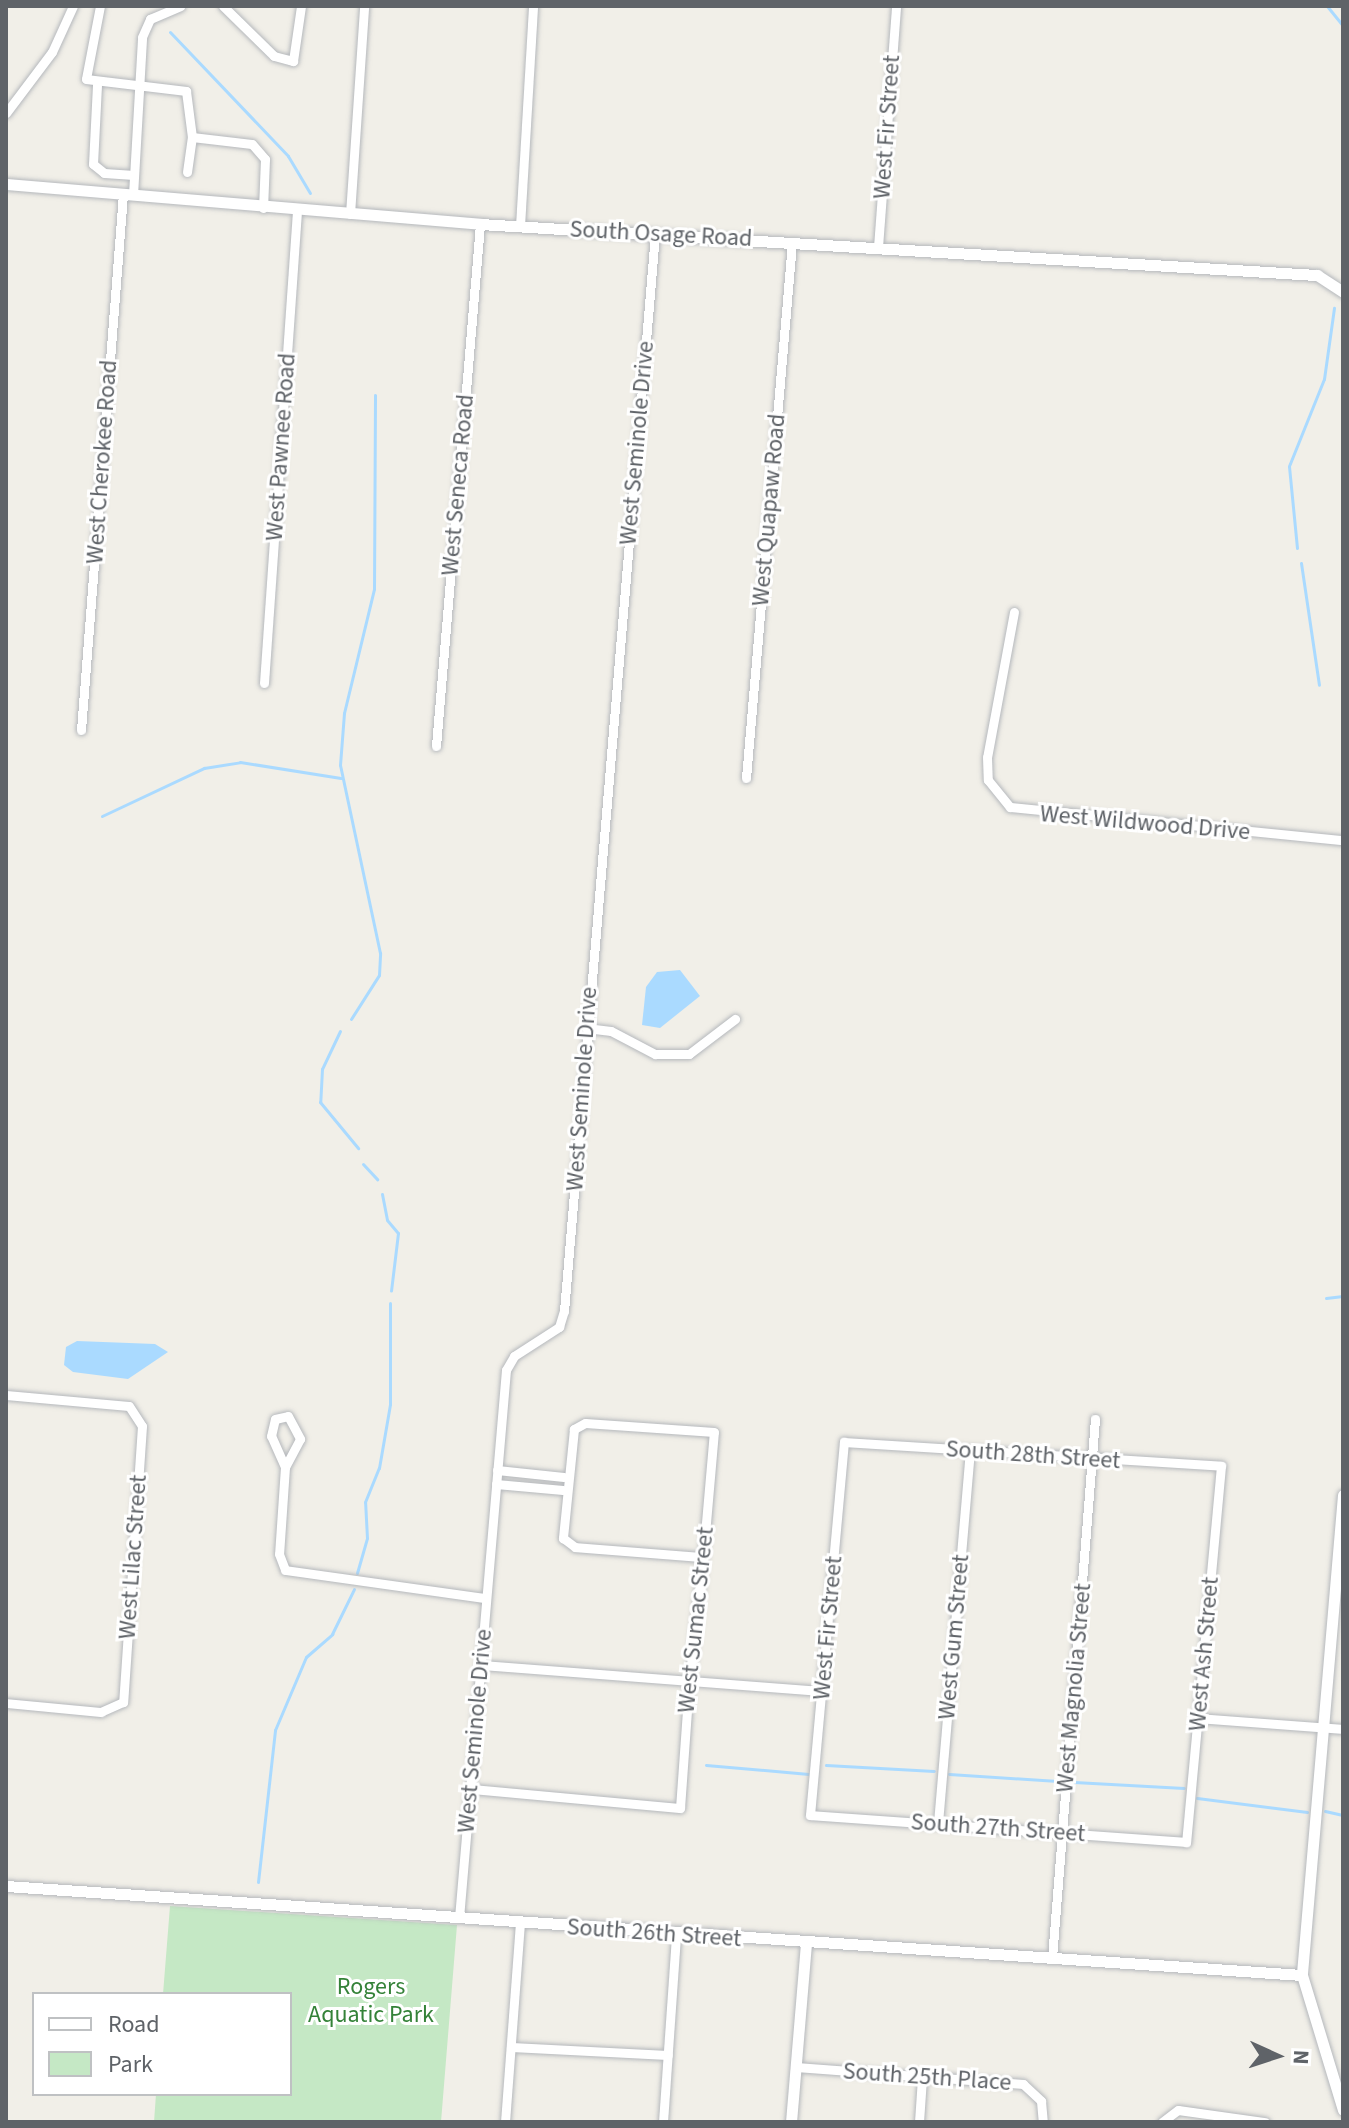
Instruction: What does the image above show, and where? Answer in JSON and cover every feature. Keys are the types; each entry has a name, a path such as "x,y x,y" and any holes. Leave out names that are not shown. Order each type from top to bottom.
{"street":[{"path":"6,113 52,52 73,6"},
{"path":"100,6 85,65 86,79 97,85 186,91 192,137 187,172"},
{"name":"West Cherokee Road","path":"81,730 128,195 134,175 139,86 150,19 180,6"},
{"path":"223,6 274,56 293,61 301,6"},
{"path":"350,214 364,6"},
{"path":"520,226 533,6"},
{"name":"West Fir Street","path":"878,247 896,6"},
{"path":"97,85 93,164 104,173 134,175"},
{"path":"192,137 261,150 263,208"},
{"name":"South Osage Road","path":"6,184 297,212 1317,275 1343,292"},
{"name":"West Pawnee Road","path":"264,683 297,212"},
{"name":"West Seneca Road","path":"436,746 480,224"},
{"name":"West Seminole Drive","path":"459,1918 506,1370 514,1356 559,1327 564,1311 655,233"},
{"name":"West Quapaw Road","path":"746,778 792,242"},
{"name":"West Wildwood Drive","path":"1014,612 987,757 988,780 1010,807 1343,840"},
{"path":"586,1028 611,1031 655,1054 689,1054 735,1019"},
{"name":"West Lilac Street","path":"6,1395 139,1412 123,1702 101,1712 6,1703"},
{"path":"285,1467 271,1436 275,1419 288,1416 300,1439 285,1467 279,1554 285,1570 485,1598"},
{"name":"West Magnolia Street","path":"1052,1958 1095,1419"},
{"name":"West Sumac Street","path":"471,1789 680,1808 714,1432 585,1423 574,1429 564,1477"},
{"name":"West Fir Street","path":"810,1815 844,1442"},
{"name":"South 28th Street","path":"844,1442 1221,1466"},
{"name":"West Gum Street","path":"938,1823 970,1451"},
{"name":"West Ash Street","path":"1186,1842 1221,1466"},
{"path":"497,1470 564,1477 563,1538 575,1547 703,1557"},
{"path":"496,1484 563,1490"},
{"path":"1343,1495 1302,1975 1343,2110"},
{"path":"483,1665 823,1691"},
{"path":"1198,1718 1343,1729"},
{"name":"South 27th Street","path":"810,1815 1186,1842"},
{"name":"South 26th Street","path":"6,1886 676,1936 1302,1975"},
{"path":"505,2122 520,1923"},
{"path":"663,2122 676,1936"},
{"path":"791,2122 806,1943"},
{"path":"511,2047 668,2055"},
{"name":"South 25th Place","path":"796,2067 1023,2084 1043,2109 1043,2122"},
{"path":"919,2122 922,2078"},
{"path":"1165,2117 1265,2122"}],"green space":[{"name":"Rogers Aquatic Park","path":"170,1906 457,1925 441,2122 154,2122 156,2096 292,2096 292,1992 163,1992"}],"water":[{"path":"680,970 700,996 660,1028 642,1025 646,987 657,972"},
{"path":"77,1341 155,1344 168,1352 128,1379 73,1372 64,1365 66,1347"}],"waterway":[{"path":"1327,6 1343,26"},
{"path":"170,32 288,156 310,193"},
{"path":"1297,548 1289,466 1324,379 1334,308"},
{"path":"351,1019 379,975 380,953 340,765 344,713 374,589 375,395"},
{"path":"1301,563 1319,685"},
{"path":"102,816 204,768 240,762 341,778"},
{"path":"340,1031 322,1069 320,1102 358,1148"},
{"path":"363,1164 377,1179"},
{"path":"382,1194 387,1220 398,1233 391,1291"},
{"path":"1326,1298 1343,1296"},
{"path":"357,1573 367,1538 365,1502 379,1468 390,1404 390,1303"},
{"path":"258,1882 275,1730 306,1657 332,1634 354,1589"},
{"path":"706,1765 809,1774"},
{"path":"826,1765 934,1771"},
{"path":"949,1774 1058,1781"},
{"path":"1074,1782 1184,1788"},
{"path":"1197,1798 1307,1812"},
{"path":"1325,1811 1343,1815"}]}
